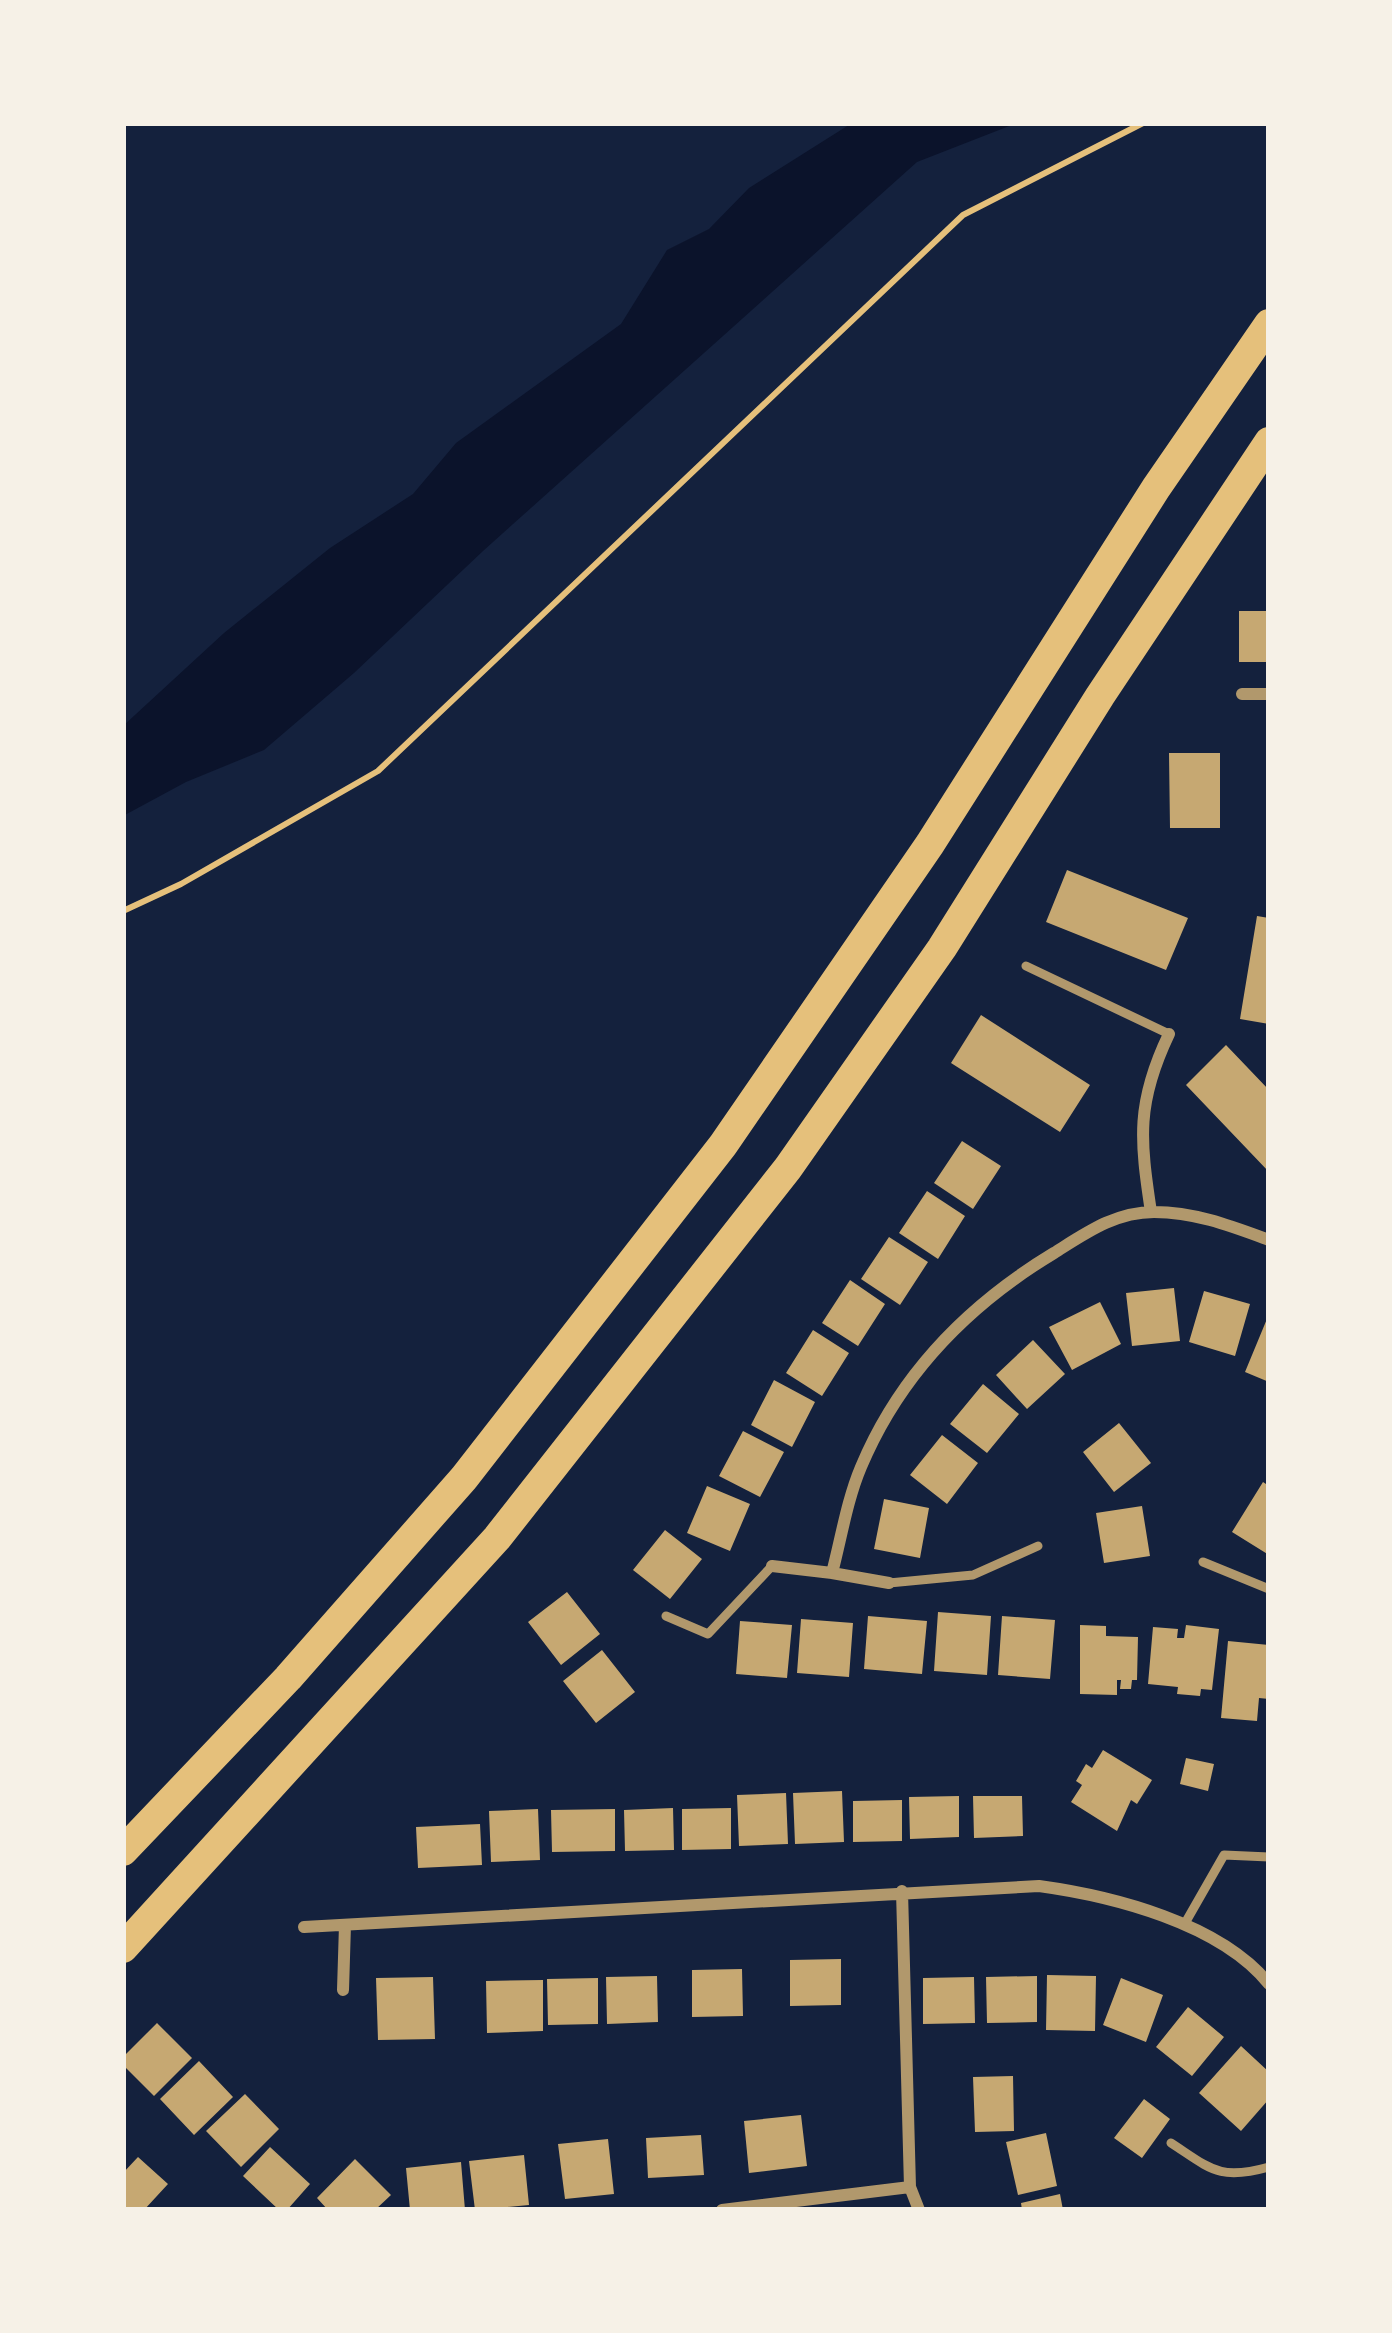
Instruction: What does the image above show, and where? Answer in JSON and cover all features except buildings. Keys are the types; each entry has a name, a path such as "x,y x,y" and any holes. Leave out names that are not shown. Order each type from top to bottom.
{"main road":[{"path":"123,1851 288,1678 464,1478 723,1145 930,844 1156,488 1269,324"},
{"path":"123,1948 497,1538 788,1168 942,948 1100,696 1269,442"}],"street":[{"path":"1242,694 1269,694"},
{"path":"1151,1212 1140,1138 1150,1074 1169,1034"},
{"path":"832,1573 860,1468 897,1400 938,1342 983,1300 1108,1220 1151,1212 1212,1219 1269,1240"},
{"path":"772,1566 889,1582"},
{"path":"304,1927 1039,1886 1135,1905 1184,1925 1231,1953 1269,1984"},
{"path":"902,1892 910,2187 919,2210"},
{"path":"343,1990 345,1925"},
{"path":"722,2210 910,2187"}],"lane":[{"path":"1026,966 1169,1034"},
{"path":"889,1582 973,1575 1038,1546"},
{"path":"1203,1562 1269,1588"},
{"path":"666,1616 708,1634 772,1566"},
{"path":"1184,1925 1224,1855 1269,1857"},
{"path":"1171,2143 1220,2174 1269,2167"}],"path":[{"path":"123,911 181,884 379,771 963,215 1143,123"}],"water":[{"path":"852,123 1017,123 917,162 264,750 186,782 123,816 123,726 224,633 330,548 413,494 456,443 621,324 667,250 709,229 749,188"}]}
